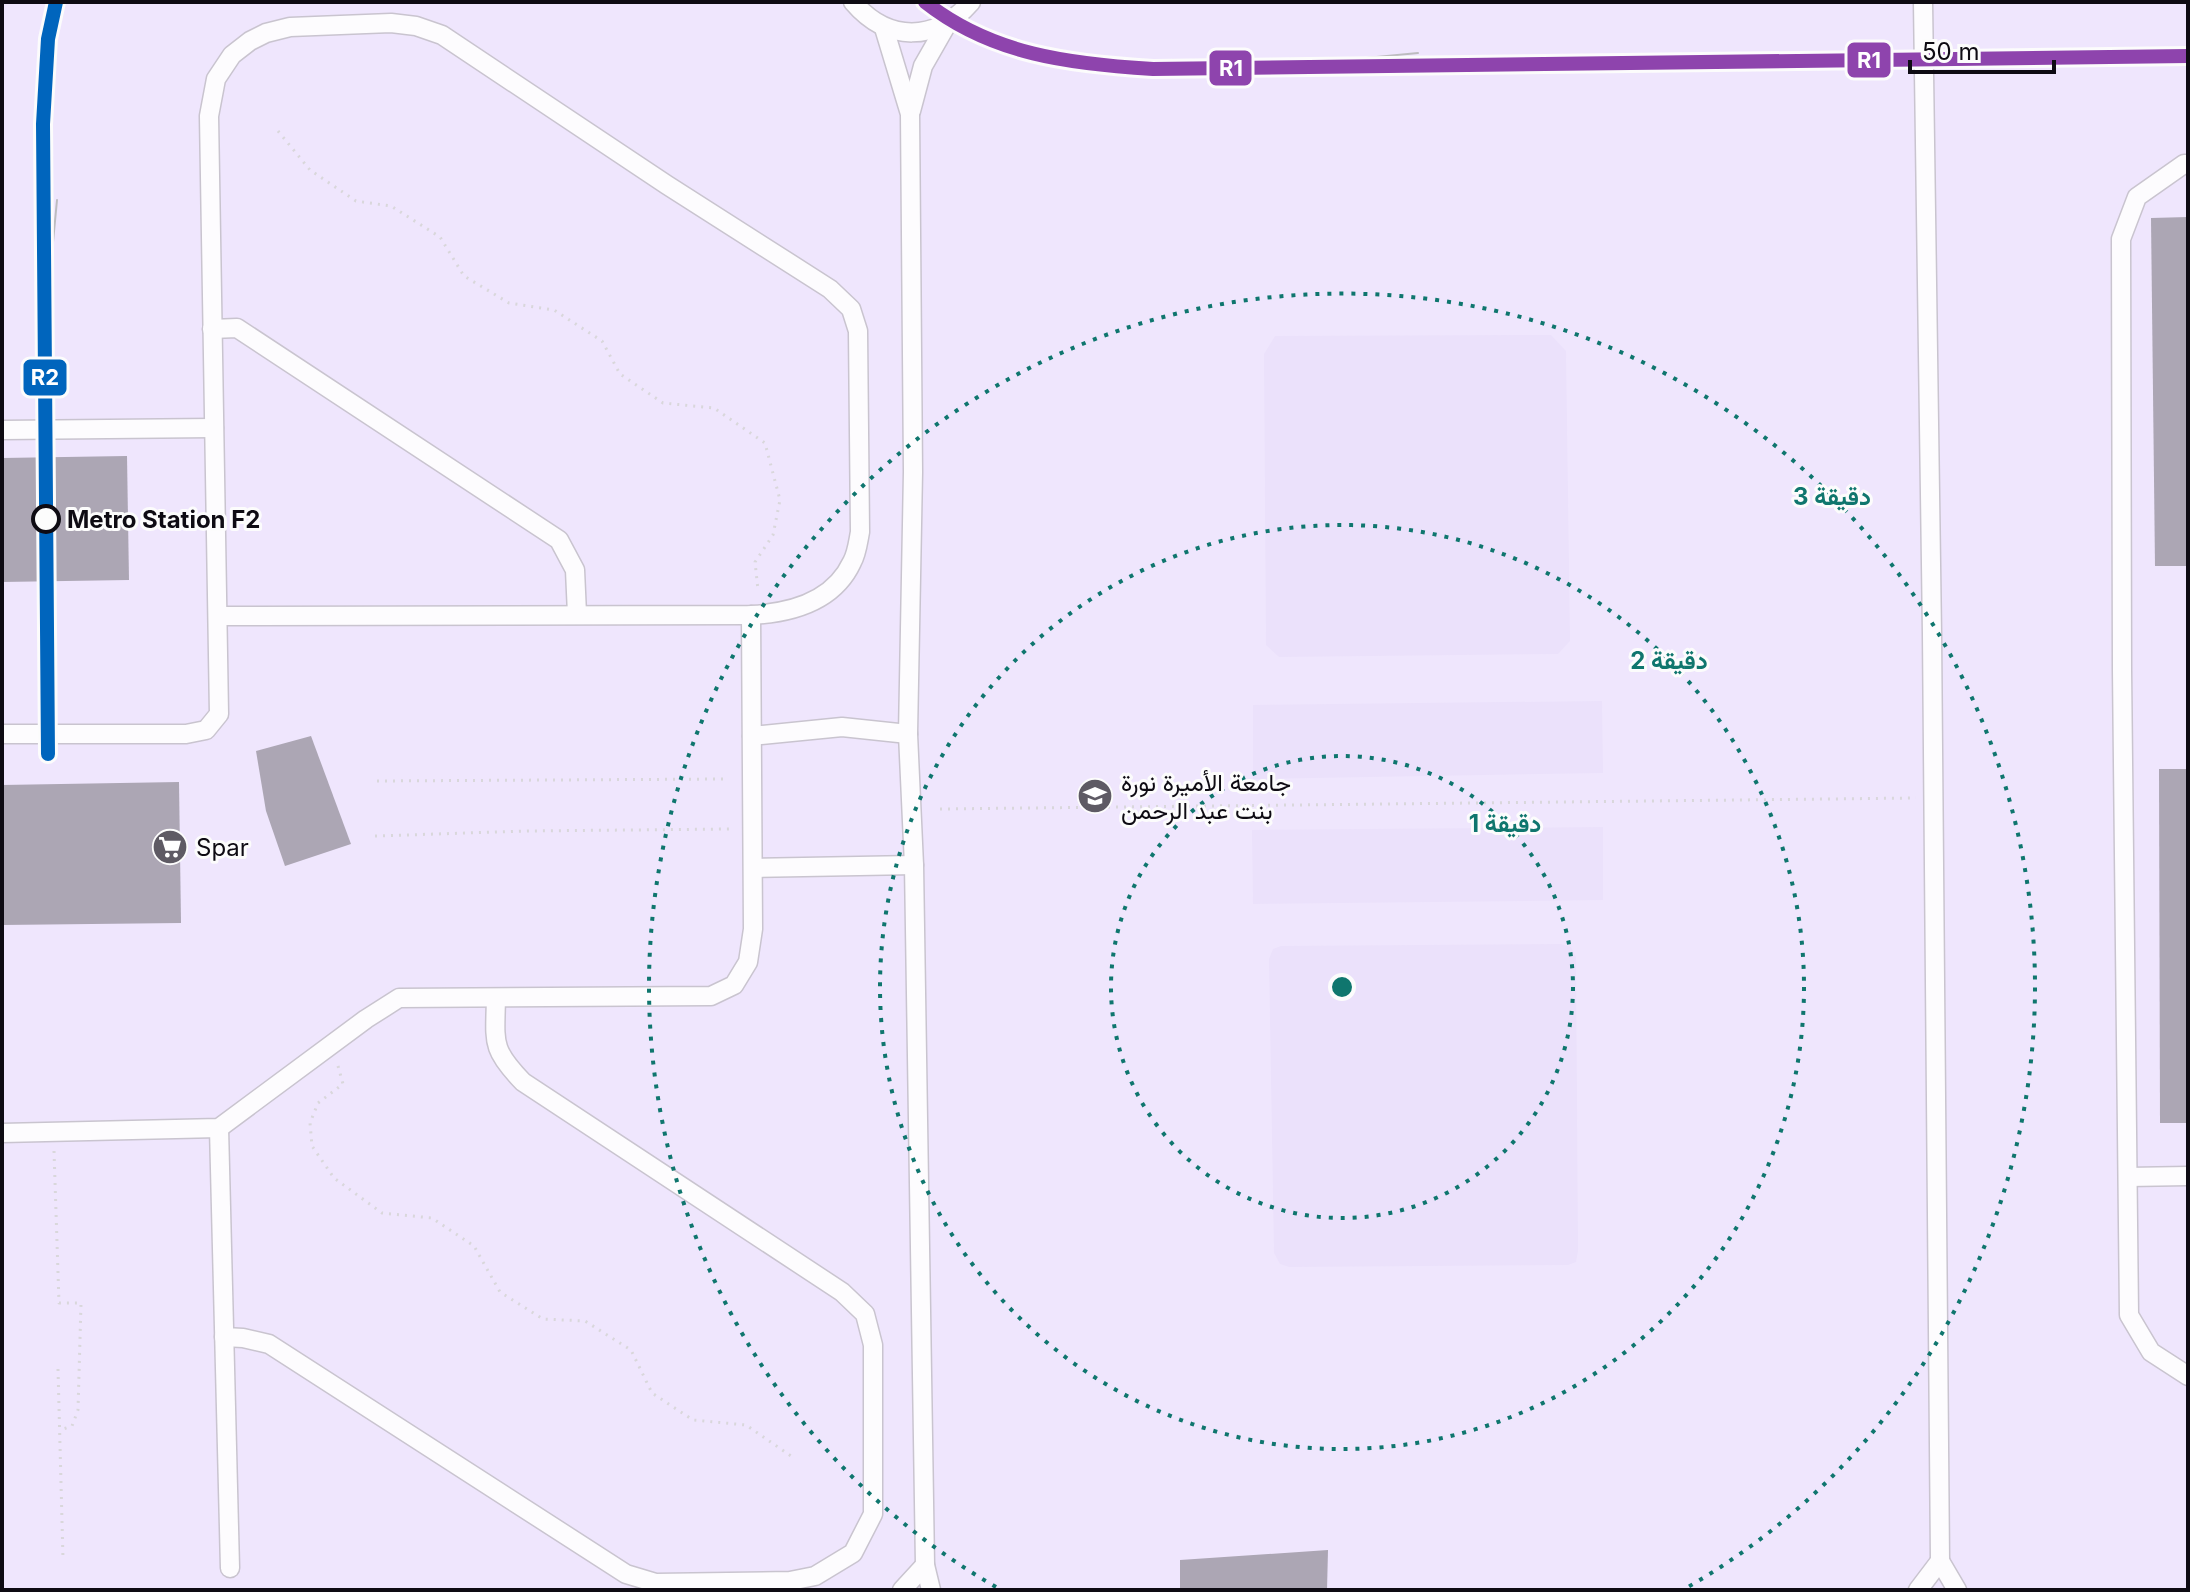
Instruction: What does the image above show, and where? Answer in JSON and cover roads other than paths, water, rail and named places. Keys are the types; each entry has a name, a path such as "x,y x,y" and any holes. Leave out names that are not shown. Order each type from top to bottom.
{"street":[{"path":"853,2 865,16 884,28 905,33 927,31 947,24"},
{"path":"931,1590 925,1565 914,865 908,734 913,472 910,114 923,66 947,24 971,2"},
{"path":"1923,2 1940,1561 1957,1590"},
{"path":"2,734 186,734 206,730 219,714 209,116 216,79 232,55 250,41 290,27 391,23 416,26 442,35 830,289 851,309 858,331 860,532 854,560 840,582 820,597 797,608 751,615 218,616"},
{"path":"884,28 910,114"},
{"path":"2188,164 2137,197 2121,239 2129,1315 2151,1352 2188,1376"},
{"path":"212,329 237,328 559,540 575,570 577,614"},
{"path":"2,430 214,428"},
{"path":"2,1133 219,1128 399,998 711,996 734,985 748,962 753,929 751,615"},
{"path":"752,736 841,740 908,734"},
{"path":"754,868 914,865"},
{"path":"224,1337 269,1344 626,1574 656,1583 790,1581 815,1576 853,1553 873,1514 873,1345 865,1314 842,1292 523,1082 501,1059 495,1038 496,998"},
{"path":"219,1128 230,1568"},
{"path":"2128,1177 2188,1176"},
{"path":"1918,1590 1940,1561"},
{"path":"902,1590 925,1565"}],"tram line":[{"path":"1261,68 1418,53"},
{"path":"45,358 57,200"}],"place":[{"name":"Metro Station F2","path":"46,519"},
{"name":"جامعة الأميرة نورة بنت عبد الرحمن","path":"1095,796"},
{"name":"Spar","path":"170,847"}]}
